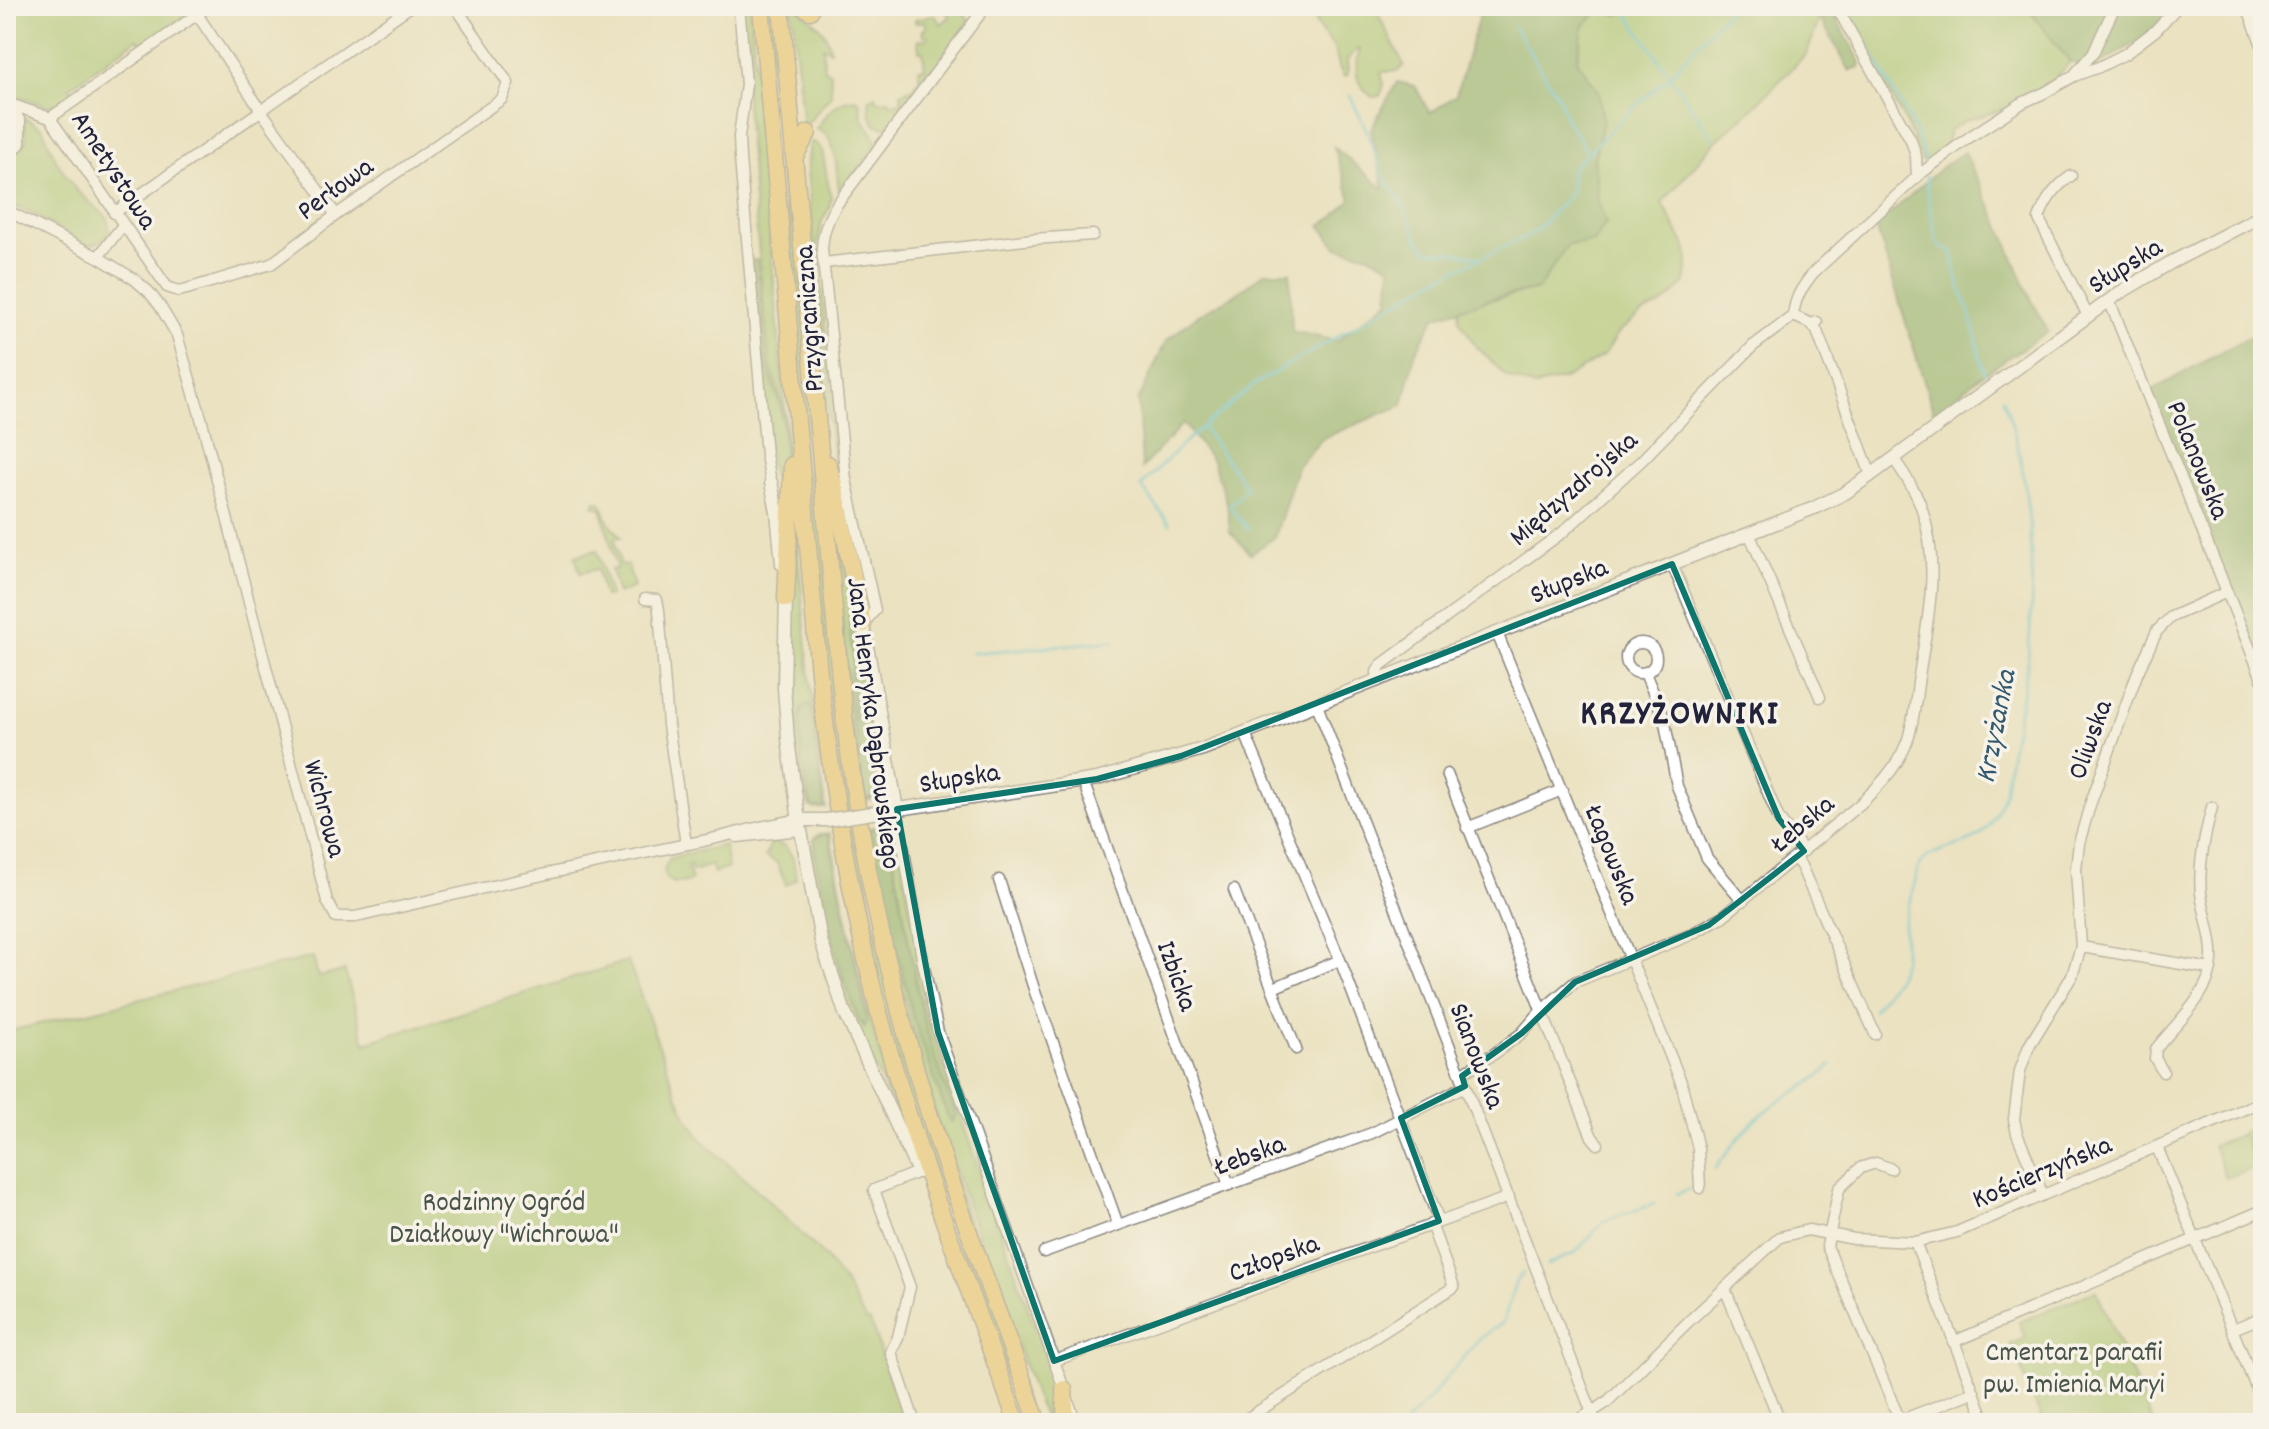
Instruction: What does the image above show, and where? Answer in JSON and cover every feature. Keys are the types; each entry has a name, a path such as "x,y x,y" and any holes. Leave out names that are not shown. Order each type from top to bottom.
{"main road":[{"name":"Jana Henryka Dąbrowskiego","path":"761,6 822,699 844,856 868,966 920,1151 1017,1423"},
{"name":"Jana Henryka Dąbrowskiego","path":"781,6 845,732 862,835 900,1014 927,1106 1038,1423"},
{"path":"794,158 808,133"},
{"path":"786,599 796,407"},
{"path":"818,432 834,485 863,624"},
{"path":"918,1172 934,1212 954,1247"},
{"path":"1064,1389 1066,1423"}],"street":[{"name":"Ametystowa","path":"167,287 50,118 209,6"},
{"path":"114,213 411,6"},
{"name":"Perłowa","path":"167,287 179,291 271,264 502,99 508,83 455,6"},
{"path":"739,6 746,84 739,149 766,455 777,512 786,599 785,699 800,825 821,941 837,995 918,1172 874,1190 910,1287 898,1337 891,1352 915,1423"},
{"name":"Przygraniczna","path":"863,624 875,610 845,475 823,233 834,209 986,6"},
{"path":"1836,6 1906,130 1916,156 1917,177"},
{"path":"2074,76 2093,53 2115,6"},
{"path":"1871,475 1817,331 1811,323 1793,316 1794,300 1814,272 1917,177 1971,136 2022,103 2125,54 2156,30 2178,6"},
{"path":"2247,6 2263,48"},
{"path":"197,14 336,215"},
{"path":"9,104 50,118"},
{"path":"6,157 20,144 20,122 9,104"},
{"path":"2071,176 2044,203 2039,219 2088,316"},
{"path":"6,210 98,257 123,225"},
{"name":"Słupska","path":"800,825 1083,781 1172,759 1378,681 1845,493 2109,300 2170,263 2263,215"},
{"path":"824,263 1093,235"},
{"name":"Wichrowa","path":"98,257 149,292 172,324 185,357 327,901 336,917 355,917 764,826 800,825"},
{"name":"Polanowska","path":"2109,300 2263,681"},
{"name":"Międzyzdrojska","path":"1378,681 1377,672 1381,665 1526,560 1606,495 1753,346 1793,316"},
{"name":"Łebska","path":"1461,1074 1522,1033 1541,1011 1575,982 1690,935 1722,917 1879,786 1895,766 1908,740 1931,599 1933,567 1921,505 1894,459"},
{"path":"1749,533 1820,697"},
{"path":"1672,564 1779,819 1799,854 1801,866 1875,1034"},
{"name":"Oliwska","path":"2043,1195 2017,1134 2014,1119 2020,1071 2029,1046 2072,976 2081,947 2076,869 2079,843 2090,805 2137,674 2157,631 2171,617 2227,592"},
{"path":"645,599 657,600 659,610 668,725 686,844"},
{"path":"863,624 897,809"},
{"name":"Łagowska","path":"1497,633 1684,1093 1698,1148 1700,1188"},
{"path":"1645,673 1664,718 1677,786 1707,858 1743,901"},
{"name":"Sianowska","path":"1317,705 1594,1418"},
{"path":"1240,1423 1454,1287 1401,1118 1340,960 1245,733"},
{"path":"1447,774 1592,1137 1598,1144"},
{"name":"Izbicka","path":"1083,781 1229,1185"},
{"path":"1467,828 1562,790"},
{"path":"2163,1072 2155,1058 2156,1049 2201,993 2211,969 2212,945 2201,893 2201,868 2212,807"},
{"name":"Jana Henryka Dąbrowskiego","path":"897,809 938,1032 1076,1423"},
{"path":"999,880 1035,992 1118,1225"},
{"path":"1234,890 1296,1049"},
{"path":"2081,947 2211,969"},
{"path":"1273,988 1340,960"},
{"name":"Łebska","path":"1044,1252 1372,1133 1465,1086"},
{"name":"Kościerzyńska","path":"1574,1423 1594,1418 1780,1237 1808,1230 1854,1239 1915,1242 1957,1232 2263,1101"},
{"path":"2157,1147 2263,1404"},
{"path":"1891,1169 1876,1163 1860,1168 1839,1189 1827,1246 1898,1422 1974,1392"},
{"name":"Człopska","path":"1054,1361 1509,1197"},
{"path":"1953,1342 2263,1210"},
{"path":"1915,1242 1986,1423"},
{"path":"1725,1289 1781,1423"},
{"path":"2233,1329 2263,1317"}],"highlighted area":[{"path":"1672,564 1779,819 1804,851 1709,925 1575,982 1522,1033 1462,1076 1465,1086 1401,1118 1439,1221 1054,1361 938,1032 897,809 1097,779 1181,756"}],"green space":[{"path":"14,6 199,6 143,45 137,39 70,87 74,94 48,106 6,92 6,12"},
{"path":"741,6 750,6 786,419 786,470 783,408 769,363 748,134"},
{"path":"767,6 776,6 871,916 1032,1423 1023,1423 908,1096 873,966 834,755"},
{"path":"792,6 822,30 830,50 823,47 824,69 831,73 831,95 803,129"},
{"path":"942,6 956,6 970,21 892,125 883,127 875,124 870,114 869,99 876,96 877,101 889,100 890,104 902,102 901,93 914,88 919,79 919,69 925,68 918,40 928,39 922,30 926,29 926,22 915,22 915,19 935,15 941,24 950,17"},
{"path":"1339,6 1374,6 1404,65 1398,71 1381,72 1384,85 1380,96 1372,97 1359,81 1356,69 1360,49 1347,61 1348,75 1343,76 1333,47 1316,23 1314,17 1325,11 1335,12"},
{"path":"1482,6 1624,6 1622,13 1617,15 1601,8 1583,27 1577,60 1598,91 1603,121 1594,160 1598,202 1606,223 1593,242 1568,245 1538,289 1493,298 1435,317 1415,354 1403,405 1323,438 1298,465 1275,537 1251,554 1230,532 1227,503 1213,462 1183,423 1142,468 1138,401 1166,341 1199,314 1235,295 1265,272 1290,272 1292,331 1337,341 1388,301 1391,267 1369,255 1337,247 1320,225 1334,217 1351,199 1334,147 1384,189 1371,129 1397,82 1415,86 1430,113 1456,95"},
{"path":"1625,6 1813,6 1820,18 1807,53 1715,142 1662,203 1687,249 1685,283 1663,304 1642,313 1619,332 1604,355 1566,378 1534,387 1507,377 1476,346 1459,320 1460,307 1538,289 1568,245 1593,242 1606,223 1598,202 1594,160 1603,121 1598,91 1577,60 1583,27 1601,7 1625,9"},
{"path":"1813,6 1829,6 1861,62 1860,68 1850,71"},
{"path":"1841,6 2026,6 2070,62 2047,88 2009,108 1966,120 1949,131 1942,150 1927,164 1922,161 1907,125"},
{"path":"2026,6 2176,6 2146,37 2092,68 2070,62"},
{"path":"855,99 860,102 862,118 875,137 876,145 840,193 833,147 824,133 816,129 837,105"},
{"path":"23,117 42,127 57,162 76,190 107,217 110,231 102,240 84,244 6,203 6,163 26,141"},
{"path":"810,142 822,150 831,198 822,221 818,244 842,482 867,602 862,597 830,432 807,170"},
{"path":"1964,152 2048,331 1978,378 1934,414 1876,226 1943,166"},
{"path":"752,260 757,260 766,364 781,408 783,505 779,509 769,458"},
{"path":"2263,329 2263,669 2149,392"},
{"path":"829,484 886,776 881,779 883,797 862,802 856,764"},
{"path":"596,501 601,502 608,521 621,537 614,539 621,566 628,565 634,587 618,594 611,570 617,568 601,508 594,506"},
{"path":"796,535 826,808 815,809 809,806 807,796 801,796 794,750 788,657"},
{"path":"597,550 610,596 604,597 597,569 580,573 575,556"},
{"path":"850,610 883,777 880,779 881,796 865,799 854,715"},
{"path":"808,704 811,706 824,807 813,808 811,805 803,770 800,720 801,709"},
{"path":"885,825 894,847 899,846 930,1023 1053,1378 1061,1423 1047,1423 1035,1396 938,1122 890,949 866,828"},
{"path":"884,827 890,840 921,1008 956,1115 952,1122 913,1017 879,875 870,829"},
{"path":"830,833 872,1026 912,1146 851,1018 826,948 808,850 814,849 814,838 819,834"},
{"path":"827,834 867,1019 865,1027 859,1021 843,977 825,910 814,841 816,837"},
{"path":"772,842 785,846 793,858 796,879 786,885 777,863 765,856"},
{"path":"724,845 728,868 714,873 711,865 692,871 691,865 687,866 692,880 678,883 665,876 670,858"},
{"name":"Rodzinny Ogród Działkowy \"Wichrowa\"","path":"313,957 318,977 345,971 365,1043 628,961 687,1117 701,1139 823,1255 844,1282 866,1321 870,1321 905,1423 6,1423 6,1032"},
{"path":"2263,1123 2263,1184 2243,1135 2255,1167 2226,1178 2213,1145"},
{"name":"Cmentarz parafii pw. Imienia Maryi","path":"2096,1290 2153,1423 2043,1423 2011,1344 2025,1338 2019,1322"}],"waterway":[{"path":"1622,6 1713,139"},
{"path":"1170,524 1141,486 1188,439 1255,384 1440,277 1538,229 1571,193 1572,168 1669,77 1733,6"},
{"name":"Krzyżanka","path":"1846,6 1915,130 1927,165"},
{"path":"1514,27 1559,98 1566,119 1587,151"},
{"path":"1350,96 1368,133 1383,176 1400,200 1419,241 1428,251 1480,257"},
{"name":"Krzyżanka","path":"1926,177 1937,241 1939,246 1953,252 1955,272 1975,330 1985,373"},
{"name":"Krzyżanka","path":"1873,1010 1897,978 1904,958 1904,922 1920,863 1933,854 1984,832 2005,791 2026,675 2032,594 2026,492 2013,427 2003,398"},
{"path":"1203,428 1247,488 1229,506 1248,529"},
{"path":"972,653 1113,641"},
{"name":"Krzyżanka","path":"1715,1169 1756,1119 1831,1065"},
{"name":"Krzyżanka","path":"1677,1194 1689,1189"},
{"name":"Krzyżanka","path":"1547,1265 1575,1253 1604,1221 1654,1204"},
{"name":"Krzyżanka","path":"1405,1423 1477,1341 1503,1322 1516,1281 1523,1273"}],"district":[{"name":"KRZYŻOWNIKI","path":"1680,710"}]}
